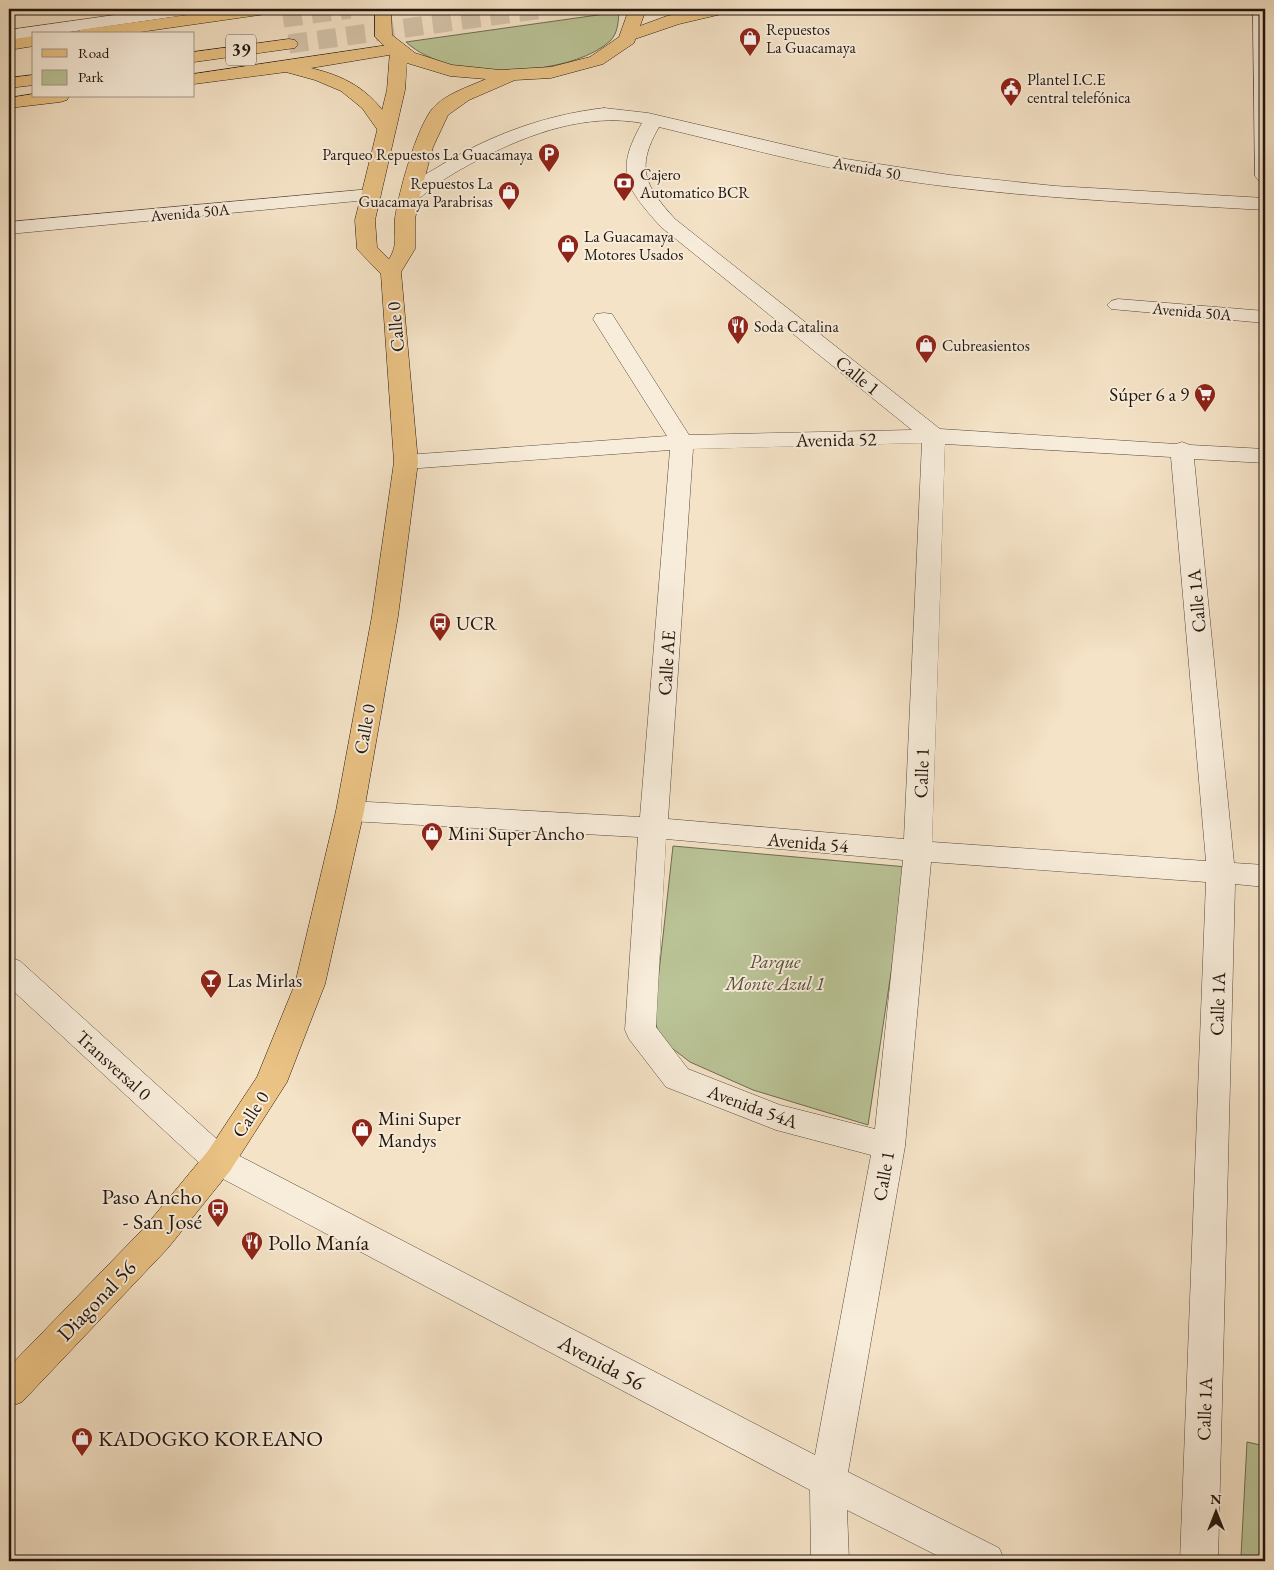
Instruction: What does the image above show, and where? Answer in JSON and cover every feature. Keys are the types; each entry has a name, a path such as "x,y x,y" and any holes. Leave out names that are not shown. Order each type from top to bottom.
{"main road":[{"path":"100,32 266,9"},
{"path":"383,9 380,20 381,30 386,40 397,50 419,62 446,70 476,75 509,76 541,74 589,62 618,48 632,35 638,22 637,9"},
{"path":"632,35 673,20 720,9"},
{"name":"39","path":"184,32 283,18"},
{"path":"9,45 32,41"},
{"name":"39","path":"195,57 289,44"},
{"path":"195,79 397,50"},
{"path":"397,50 396,90 366,220 366,250 391,272 405,249 405,220 410,194 423,146 440,112 462,96 509,76"},
{"path":"9,56 32,53"},
{"path":"284,67 332,80 362,96 377,111 386,128"},
{"path":"9,84 32,80"},
{"path":"9,103 45,98"},
{"name":"Calle 0","path":"219,1161 271,1082 310,984 350,811 385,616 406,462 391,272"},
{"name":"Diagonal 56","path":"9,1391 156,1238 219,1161"}],"street":[{"path":"9,34 192,9"},
{"path":"1261,9 1265,176"},
{"name":"Avenida 50","path":"410,194 440,171 479,152 545,126 580,116 607,114 654,121 846,165 924,178 1007,188 1265,201"},
{"name":"Calle 1","path":"654,121 637,151 636,178 650,203 668,223 934,436 918,851 888,1146 828,1481 830,1561"},
{"name":"Avenida 50","path":"423,146 450,152 479,152"},
{"name":"Avenida 50A","path":"9,228 371,195"},
{"name":"Avenida 50A","path":"1118,305 1265,317"},
{"path":"604,319 682,442"},
{"name":"Avenida 52","path":"406,462 682,442 934,436 1182,449 1265,456"},
{"name":"Calle AE","path":"640,1030 682,442"},
{"name":"Calle 1A","path":"1182,449 1221,872 1199,1561"},
{"name":"Avenida 54","path":"350,811 653,828 918,851 1265,876"},
{"name":"Transversal 0","path":"9,969 219,1161"},
{"name":"Avenida 54A","path":"640,1030 677,1078 776,1117 888,1146"},
{"name":"Avenida 56","path":"219,1161 828,1481 986,1561"}],"green space":[{"path":"619,12 615,35 610,41 595,51 577,59 533,69 488,70 450,65 426,56 406,42"},
{"name":"Parque Monte Azul 1","path":"673,846 907,867 868,1125 753,1090 690,1062 660,1039 654,1017"},
{"path":"1247,1442 1265,1446 1265,1561 1245,1561 1241,1556"}],"tunnel":[{"path":"283,18 350,9"},
{"path":"289,44 544,9"}],"place":[{"name":"Repuestos La Guacamaya","path":"750,57"},
{"name":"Plantel I.C.E central telefónica","path":"1011,107"},
{"name":"Parqueo Repuestos La Guacamaya","path":"549,173"},
{"name":"Cajero Automatico BCR","path":"624,202"},
{"name":"Repuestos La Guacamaya Parabrisas","path":"509,211"},
{"name":"La Guacamaya Motores Usados","path":"568,264"},
{"name":"Soda Catalina","path":"738,345"},
{"name":"Cubreasientos","path":"926,364"},
{"name":"Súper 6 a 9","path":"1205,413"},
{"name":"UCR","path":"440,642"},
{"name":"Mini Super Ancho","path":"432,852"},
{"name":"Las Mirlas","path":"211,999"},
{"name":"Mini Super Mandys","path":"362,1148"},
{"name":"Paso Ancho - San José","path":"218,1228"},
{"name":"Pollo Manía","path":"252,1261"},
{"name":"KADOGKO KOREANO","path":"82,1457"}]}
